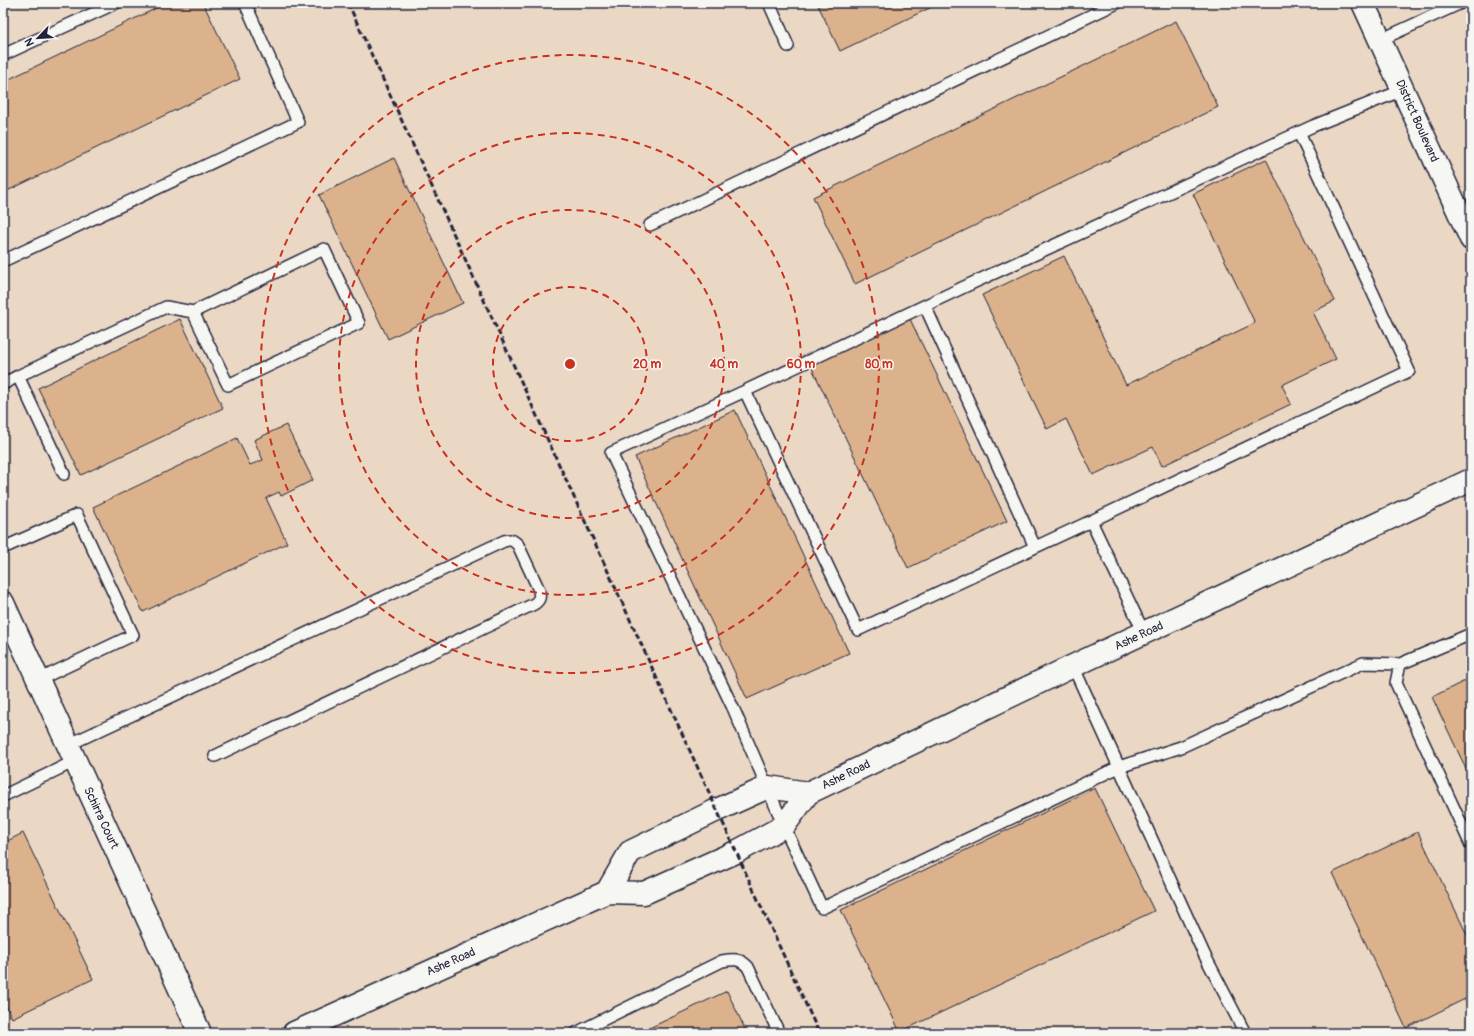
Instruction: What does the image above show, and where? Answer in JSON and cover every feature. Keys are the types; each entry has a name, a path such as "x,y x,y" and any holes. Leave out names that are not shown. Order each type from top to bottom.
{"street":[{"name":"District Boulevard","path":"1364,3 1471,239"},
{"name":"Ashe Road","path":"294,1033 607,892 644,893 736,852 784,826 808,793 1073,666 1471,480"},
{"name":"Schirra Court","path":"3,603 200,1033"},
{"name":"Ashe Road","path":"768,787 808,793"},
{"path":"607,892 630,852 768,787"}],"lane":[{"path":"3,55 116,3"},
{"path":"3,261 298,122 245,3"},
{"path":"769,3 788,46"},
{"path":"650,225 1117,3"},
{"path":"1380,40 1461,3"},
{"path":"1403,90 1299,133 611,453 734,710 784,826 822,908 1119,766 1181,747 1363,663 1400,664 1471,634"},
{"path":"745,391 858,630 1409,371 1299,133"},
{"path":"3,384 166,307 193,312 324,249 359,323 228,385 193,312"},
{"path":"925,306 1035,547"},
{"path":"18,376 64,474"},
{"path":"3,548 76,515 134,635 38,680"},
{"path":"1091,521 1144,633"},
{"path":"3,796 72,753 504,541 510,539 514,540 518,545 539,590 539,601 215,756"},
{"path":"1400,664 1396,683 1471,845"},
{"path":"1073,666 1204,954 1245,1033"},
{"path":"576,1033 722,961 732,959 742,961 748,967 779,1033"}],"shaded area":[{"path":"3,3 1471,3 1471,1033 3,1033"}],"building":[{"path":"167,3 203,3 240,79 3,193 3,82"},
{"path":"817,3 940,3 840,51"},
{"path":"1176,21 1218,107 855,284 813,197"},
{"path":"394,158 463,303 388,339 319,195"},
{"path":"1266,159 1335,301 1313,312 1336,359 1282,385 1291,404 1162,466 1153,447 1093,475 1066,419 1047,429 982,295 1064,256 1126,385 1255,323 1193,194"},
{"path":"909,317 1007,521 908,568 810,364"},
{"path":"180,319 223,408 81,475 38,388"},
{"path":"735,410 849,653 747,699 635,457"},
{"path":"286,425 313,480 281,496 279,492 266,498 287,543 143,612 93,507 237,438 250,465 263,460 254,440"},
{"path":"1471,678 1471,779 1432,697"},
{"path":"1095,788 1154,911 900,1032 841,910"},
{"path":"1418,832 1471,943 1471,996 1406,1028 1332,873"},
{"path":"23,833 93,979 12,1018 3,1000 3,843"},
{"path":"727,991 747,1033 639,1033"}],"railway":[{"path":"348,3 819,1033"}]}
